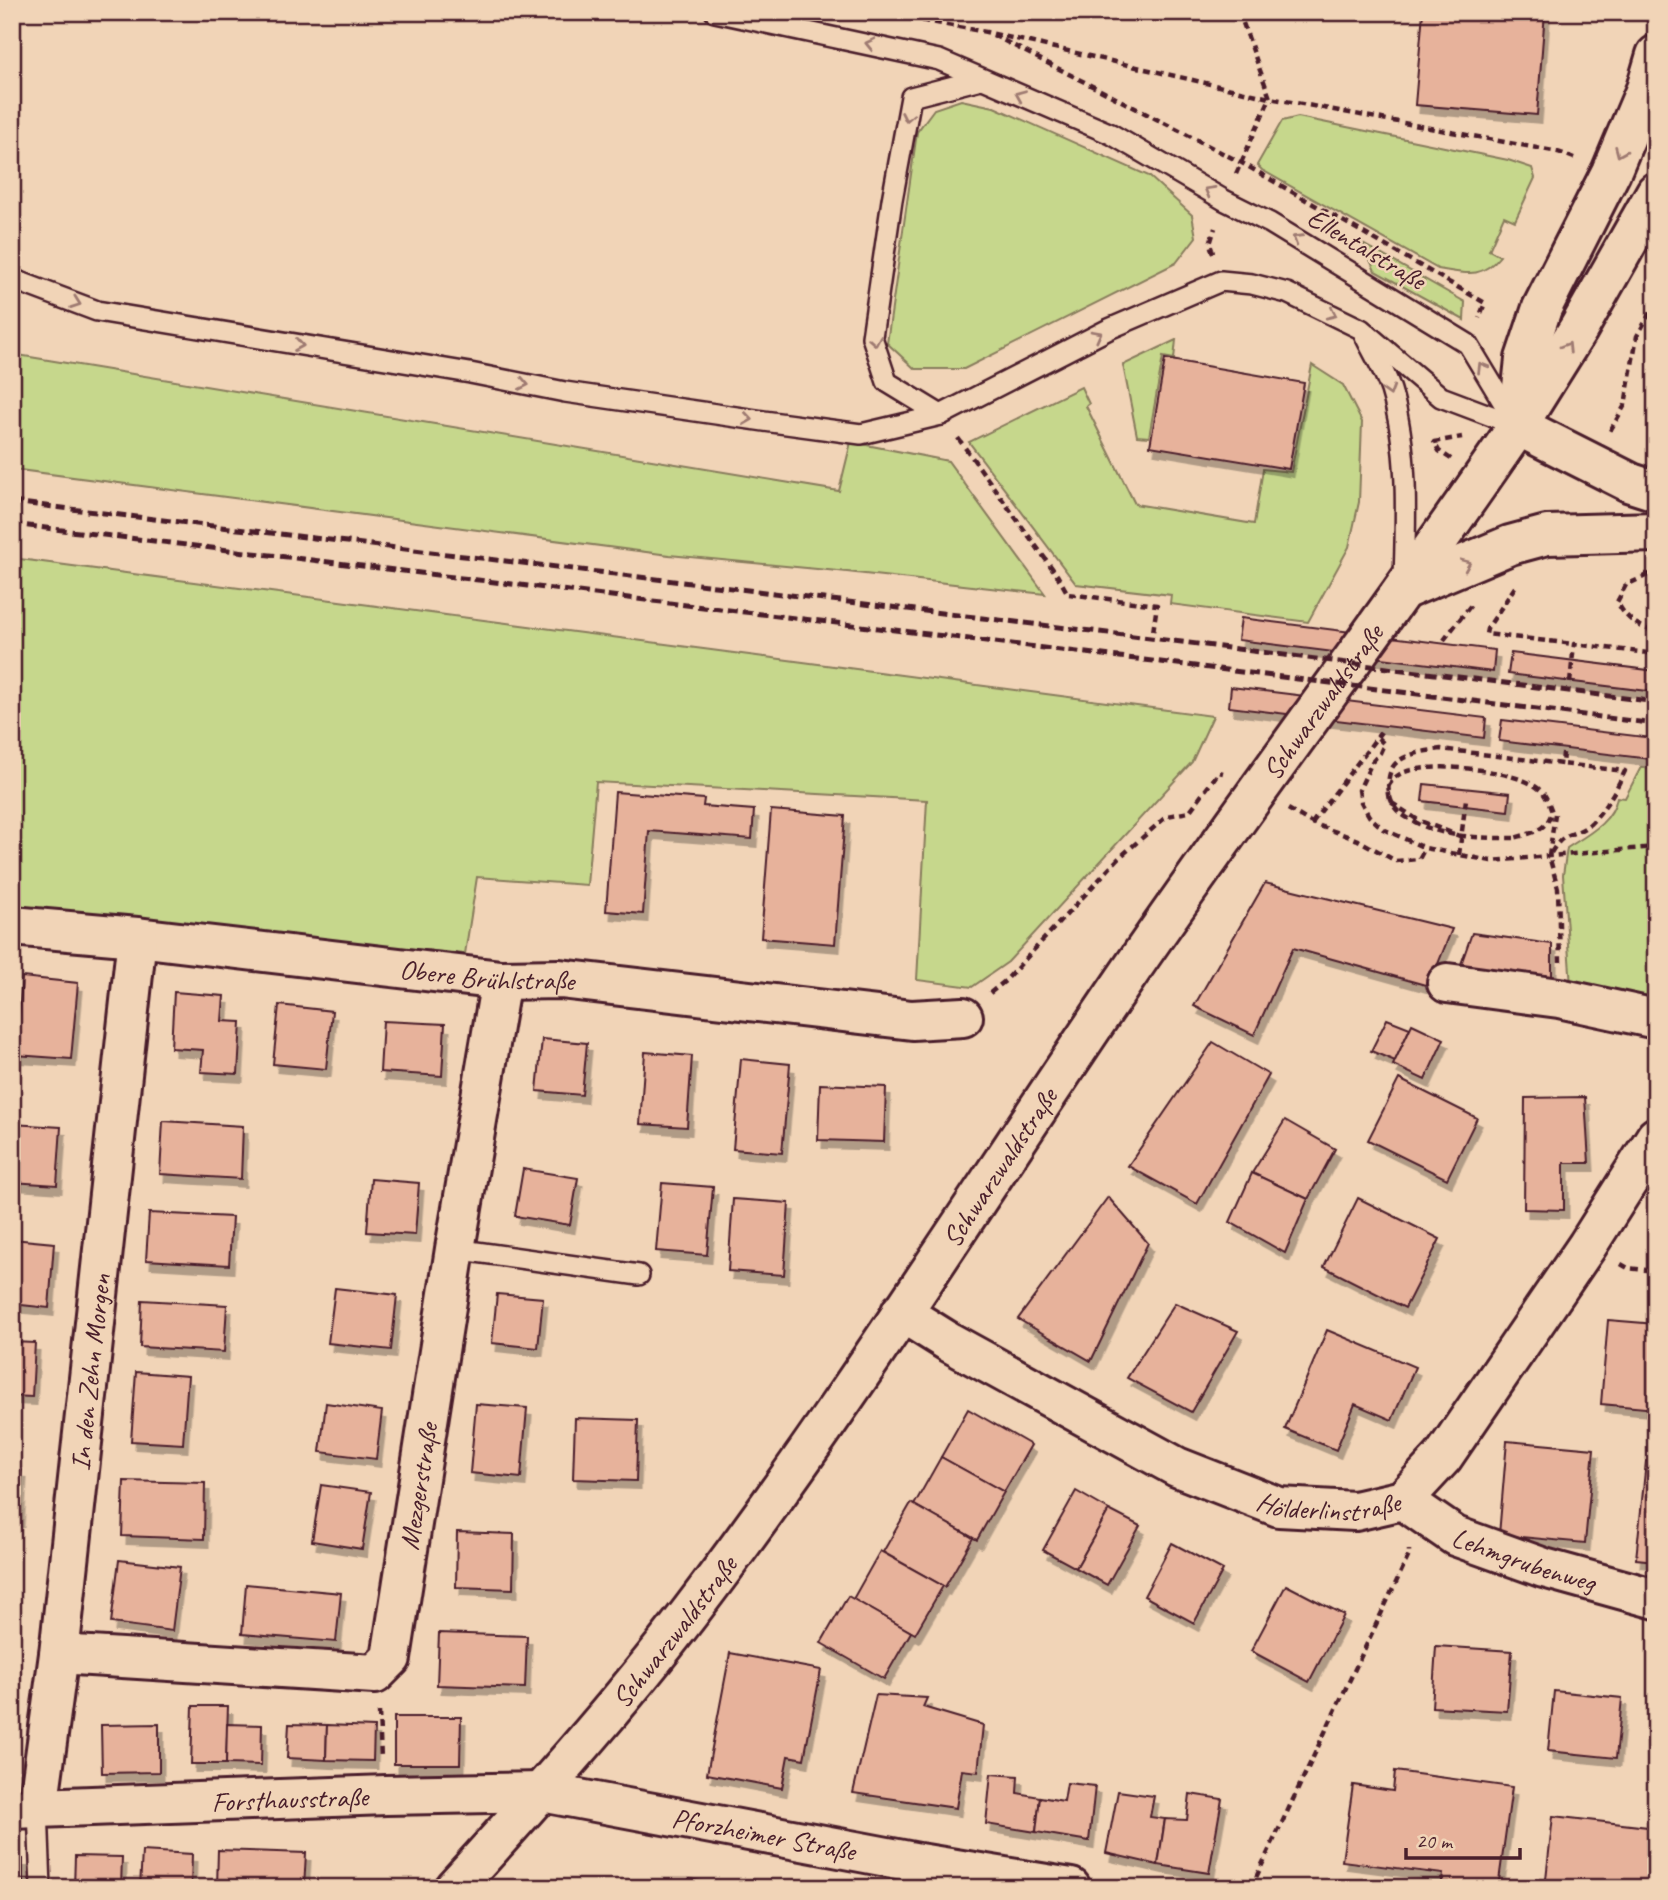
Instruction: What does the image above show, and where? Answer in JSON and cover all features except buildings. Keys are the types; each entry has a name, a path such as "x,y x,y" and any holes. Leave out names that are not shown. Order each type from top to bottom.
{"street":[{"name":"Schwarzwaldstraße","path":"1518,426 1525,359 1542,308 1611,172 1652,82"},
{"name":"Schwarzwaldstraße","path":"454,1888 542,1793 649,1664 730,1558 901,1312 1122,983 1256,791 1404,590 1518,426 1579,328 1656,192"},
{"path":"1518,426 1631,483 1656,491"},
{"path":"1404,590 1510,545 1547,535 1656,532"},
{"name":"Obere Brühlstraße","path":"12,926 137,937 501,980 560,979 912,1020 963,1017"},
{"name":"In den Zehn Morgen","path":"25,1808 59,1654 137,937"},
{"name":"Mezgerstraße","path":"375,1674 391,1658 455,1248 501,980"},
{"path":"1447,983 1559,998 1656,1019"},
{"name":"Hölderlinstraße","path":"901,1312 949,1342 1177,1467 1279,1507 1355,1511 1403,1500 1443,1457 1587,1246 1656,1137"},
{"name":"Lehmgrubenweg","path":"1403,1500 1455,1536 1544,1568 1656,1598"},
{"path":"59,1654 375,1674"},
{"name":"Forsthausstraße","path":"25,1808 383,1795 542,1793"},
{"name":"Pforzheimer Straße","path":"542,1793 917,1875 1071,1888"}],"lane":[{"name":"Ellentalstraße","path":"715,12 939,60 1111,134 1224,200 1270,223 1468,344 1518,426"},
{"path":"941,415 887,382 872,337 892,200 911,97 981,79"},
{"path":"12,279 97,311 457,371 565,392 861,434 941,415 1109,328 1221,281 1252,284 1287,293 1361,328 1441,397 1518,426"},
{"path":"1361,328 1391,389 1401,447 1406,508 1404,590"},
{"path":"455,1248 639,1275"},
{"path":"25,1808 41,1888"}],"path":[{"path":"875,12 986,32 1270,98 1558,152 1611,172"},
{"path":"1221,281 1210,244 1224,200 1270,98 1239,12"},
{"path":"986,32 1242,163 1485,303"},
{"path":"1625,405 1637,336 1656,303"},
{"path":"941,415 1068,594 1157,605 1153,632"},
{"path":"1656,575 1649,575 1626,586 1617,602 1624,615 1638,626 1656,632"},
{"path":"1507,601 1486,634 1656,654"},
{"path":"1570,683 1574,644"},
{"path":"1381,732 1312,823 1359,840 1396,860 1419,859 1425,848"},
{"path":"1378,738 1384,744 1359,790 1361,802 1369,816 1383,829 1425,848 1490,861 1656,847"},
{"path":"1462,837 1418,820 1389,801 1387,788 1394,777 1412,770 1446,768 1473,769 1527,780 1542,790 1552,812 1549,822 1539,831 1514,838 1487,838 1437,831 1405,816 1395,808 1387,781 1394,764 1423,752 1441,749 1625,771 1613,795 1589,825 1559,839 1549,856"},
{"path":"1562,764 1563,753"},
{"path":"963,1017 1005,981 1119,858 1167,816 1189,812 1219,772 1256,791"},
{"path":"1459,855 1466,799"},
{"path":"1555,814 1549,856 1558,888 1559,998"},
{"path":"1251,1888 1409,1555 1403,1500"},
{"path":"375,1674 383,1795"}],"green space":[{"path":"961,100 994,107 1149,176 1192,215 1196,237 1176,263 964,369 915,369 887,343 917,132 934,109"},
{"path":"1298,117 1508,160 1532,168 1535,178 1515,221 1504,216 1489,250 1500,256 1493,264 1479,272 1438,269 1262,170 1257,165 1282,121"},
{"path":"1363,244 1465,302 1464,320 1375,271"},
{"path":"1176,340 1174,359 1163,357 1149,437 1137,436 1123,365"},
{"path":"12,354 839,491 851,442 948,461 1045,594 669,555 12,469"},
{"path":"1312,365 1343,385 1362,422 1359,502 1349,547 1308,622 1170,604 1171,595 1076,584 969,442 1081,387 1089,404 1086,406 1135,504 1254,524 1263,469 1291,472"},
{"path":"12,558 1213,716 1192,762 1008,962 972,987 917,980 927,800 596,782 587,885 477,877 465,954 12,910"},
{"path":"1641,767 1656,769 1656,998 1571,986 1563,875 1567,848 1605,821 1615,806 1617,797 1625,798"}],"railway":[{"path":"12,502 1150,638 1656,702"},
{"path":"12,524 1656,724"}]}
